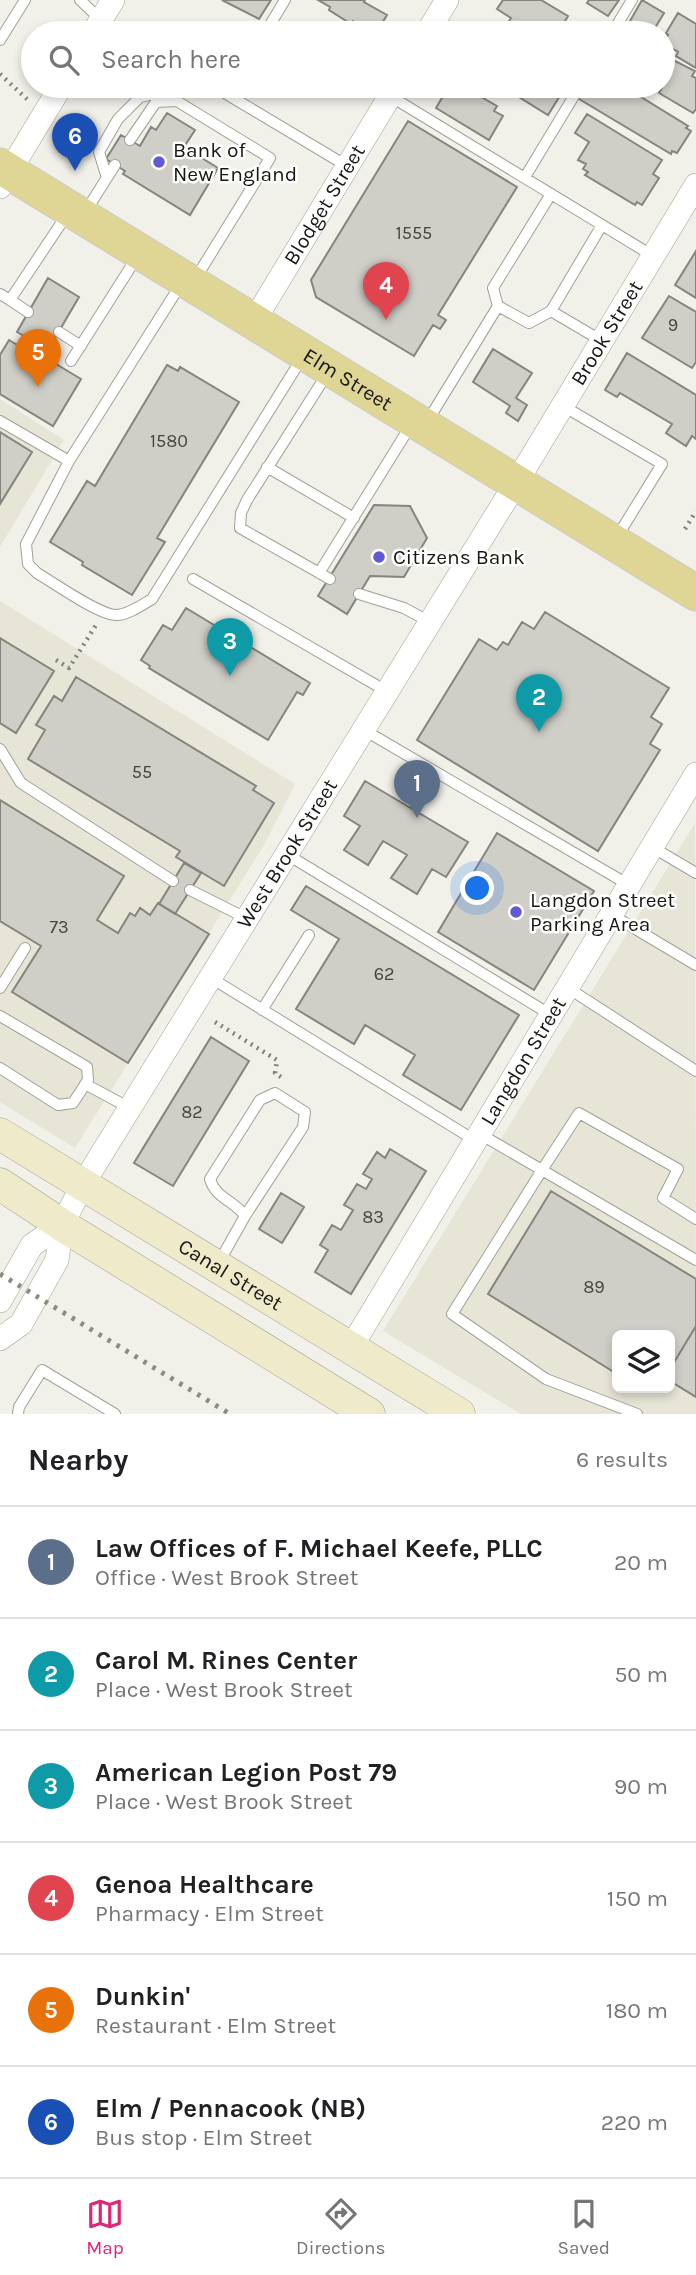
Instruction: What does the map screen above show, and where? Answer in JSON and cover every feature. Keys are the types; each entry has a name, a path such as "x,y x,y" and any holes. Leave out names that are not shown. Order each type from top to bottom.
{"main road":[{"name":"Elm Street","path":"3,175 76,213 696,593"}],"street":[{"path":"101,21 113,0"},
{"path":"434,21 447,0"},
{"path":"3,175 53,98"},
{"name":"Blodget Street","path":"254,321 389,98"},
{"name":"Brook Street","path":"516,483 653,256 693,198"},
{"name":"West Brook Street","path":"62,1226 83,1184 516,483"},
{"name":"Langdon Street","path":"349,1349 652,847 685,801 696,774"},
{"name":"Canal Street","path":"0,1134 459,1414"},
{"path":"0,1184 62,1226 369,1414"},
{"path":"0,1301 32,1245 62,1226"},
{"path":"0,1339 21,1324 57,1261 62,1226"}],"lane":[{"path":"0,40 25,0"},
{"path":"80,0 93,21"},
{"path":"272,21 285,0"},
{"path":"619,21 632,0"},
{"path":"107,178 99,152 118,119 139,98"},
{"path":"174,98 270,158 69,461 26,544 28,564 37,573 104,613 118,615 152,599 318,361"},
{"path":"243,98 347,166"},
{"path":"404,98 551,194 653,256"},
{"path":"525,177 573,98"},
{"path":"130,140 156,102 180,101"},
{"path":"28,312 5,297 107,178 115,165"},
{"path":"551,194 493,288 498,306 529,323 551,311 602,225"},
{"path":"71,361 140,252"},
{"path":"319,573 498,306"},
{"path":"551,311 601,341"},
{"path":"59,332 81,346"},
{"path":"318,361 267,467 247,500 240,528 330,579"},
{"path":"562,406 662,464 613,542"},
{"path":"0,421 69,461"},
{"path":"267,467 354,518"},
{"path":"192,579 388,692"},
{"path":"359,594 404,608 430,622"},
{"path":"364,730 629,885"},
{"path":"0,749 22,783 173,881"},
{"path":"652,847 696,873"},
{"path":"288,855 551,1016"},
{"path":"190,890 248,919"},
{"path":"612,915 696,965"},
{"path":"262,1010 309,935"},
{"path":"0,988 25,948"},
{"path":"211,978 478,1137 542,1170 696,1260"},
{"path":"568,988 696,1071"},
{"path":"0,1016 86,1067 88,1080 73,1103 58,1105 0,1069"},
{"path":"85,1084 130,1108"},
{"path":"216,1266 303,1127 305,1112 275,1093 260,1100 210,1179 213,1189 245,1216"},
{"path":"637,1414 546,1379 452,1314 579,1113 678,1169 663,1198 696,1219"},
{"path":"18,1414 19,1407 42,1370 115,1414"}],"path":[{"path":"0,74 21,94"},
{"path":"26,98 29,101"},
{"path":"685,529 696,511"},
{"path":"56,660 69,668 87,639"},
{"path":"215,1022 277,1060 275,1073 298,1087 289,1102"}],"shaded area":[{"path":"0,399 64,440 0,547"},
{"path":"0,601 295,784 264,845 75,1148 0,1102"},
{"path":"695,823 696,1414 521,1414 383,1331"}],"building":[{"path":"222,0 271,0 259,19"},
{"path":"318,0 365,0 364,2 387,15 383,21 346,21 329,10 330,7"},
{"path":"503,0 541,0 568,16 565,21 509,21 511,18 497,9"},
{"path":"589,0 619,0 608,16 587,3"},
{"path":"642,0 664,13 659,21 630,21"},
{"path":"678,13 696,24 696,68 676,56 678,52 675,50 673,21"},
{"path":"675,61 695,71 692,76 696,78 696,109 693,113 668,98 675,98"},
{"path":"442,98 483,98 497,106 494,111 503,116 489,140 436,108"},
{"path":"520,98 559,98 548,115"},
{"path":"642,98 688,126 686,128 691,131 677,153 672,151 671,154 579,99"},
{"name":"Bank of New England","path":"167,113 195,130 184,147 218,168 190,215 123,174 125,171 106,159 121,135 140,146 151,127 156,130"},
{"path":"587,114 662,160 653,174 659,178 642,205 637,202 635,205 585,175 588,172 583,169 586,164 578,160 589,142 575,133"},
{"path":"408,121 517,187 438,315 446,320 440,329 433,325 414,356 316,297 311,280"},
{"path":"696,251 696,298 675,285"},
{"path":"48,278 79,297 48,350 17,332"},
{"path":"669,296 696,312 696,362 692,368 642,338"},
{"path":"9,340 19,346 21,343 81,379 53,426 0,394 0,355"},
{"path":"493,349 532,373 516,398 527,405 518,421 506,413 510,406 473,382"},
{"path":"627,353 696,395 696,439 692,436 686,446 666,433 672,424 620,393 617,397 605,390"},
{"path":"167,365 178,371 180,367 239,402 157,538 165,542 132,595 50,542 87,481 95,486"},
{"path":"0,432 32,452 0,504"},
{"name":"Citizens Bank","path":"374,505 410,506 427,538 404,577 370,576 347,614 318,596"},
{"path":"186,608 310,683 303,695 297,692 268,740 149,668 150,666 141,660 163,625 172,630"},
{"path":"545,612 669,688 651,717 662,724 650,744 660,750 598,851 417,740 479,639 497,650 503,642 508,645 522,622 534,629"},
{"path":"0,638 54,671 16,733 0,723"},
{"path":"76,677 256,786 253,790 274,803 224,886 176,857 180,851 28,759 45,730 36,725 54,696 62,701"},
{"path":"365,781 468,842 446,877 432,869 417,894 391,878 407,855 383,841 368,865 344,850 360,826 344,816"},
{"path":"0,800 124,876 97,920 118,933 130,913 135,916 140,908 150,915 158,903 209,934 128,1063 12,992 41,946 0,921"},
{"name":"Langdon Street Parking Area","path":"497,833 594,891 534,990 438,932"},
{"path":"184,863 201,873 175,914 159,904"},
{"path":"306,886 519,1015 461,1110 403,1075 415,1055 365,1025 354,1044 296,1009 339,939 291,910"},
{"path":"211,1037 249,1061 173,1186 134,1163"},
{"path":"390,1149 426,1171 351,1294 315,1272 328,1250 320,1245 332,1225 341,1230 353,1210 344,1205 357,1184 366,1189 372,1179 363,1174 377,1152 385,1158"},
{"path":"551,1191 696,1279 696,1326 675,1361 675,1330 612,1330 612,1371 488,1294"},
{"path":"281,1193 304,1207 282,1243 259,1229"},
{"path":"696,1326 696,1397 675,1384 675,1361"}],"railway":[{"path":"0,1274 230,1414"}],"place":[{"name":"Bank of New England","path":"159,162"},
{"name":"Elm / Pennacook (NB)","path":"75,171"},
{"name":"Genoa Healthcare","path":"386,320"},
{"name":"Dunkin'","path":"38,387"},
{"name":"Citizens Bank","path":"379,557"},
{"name":"American Legion Post 79","path":"230,676"},
{"name":"Carol M. Rines Center","path":"539,732"},
{"name":"Law Offices of F. Michael Keefe, PLLC","path":"417,818"},
{"name":"Langdon Street Parking Area","path":"516,912"}]}
